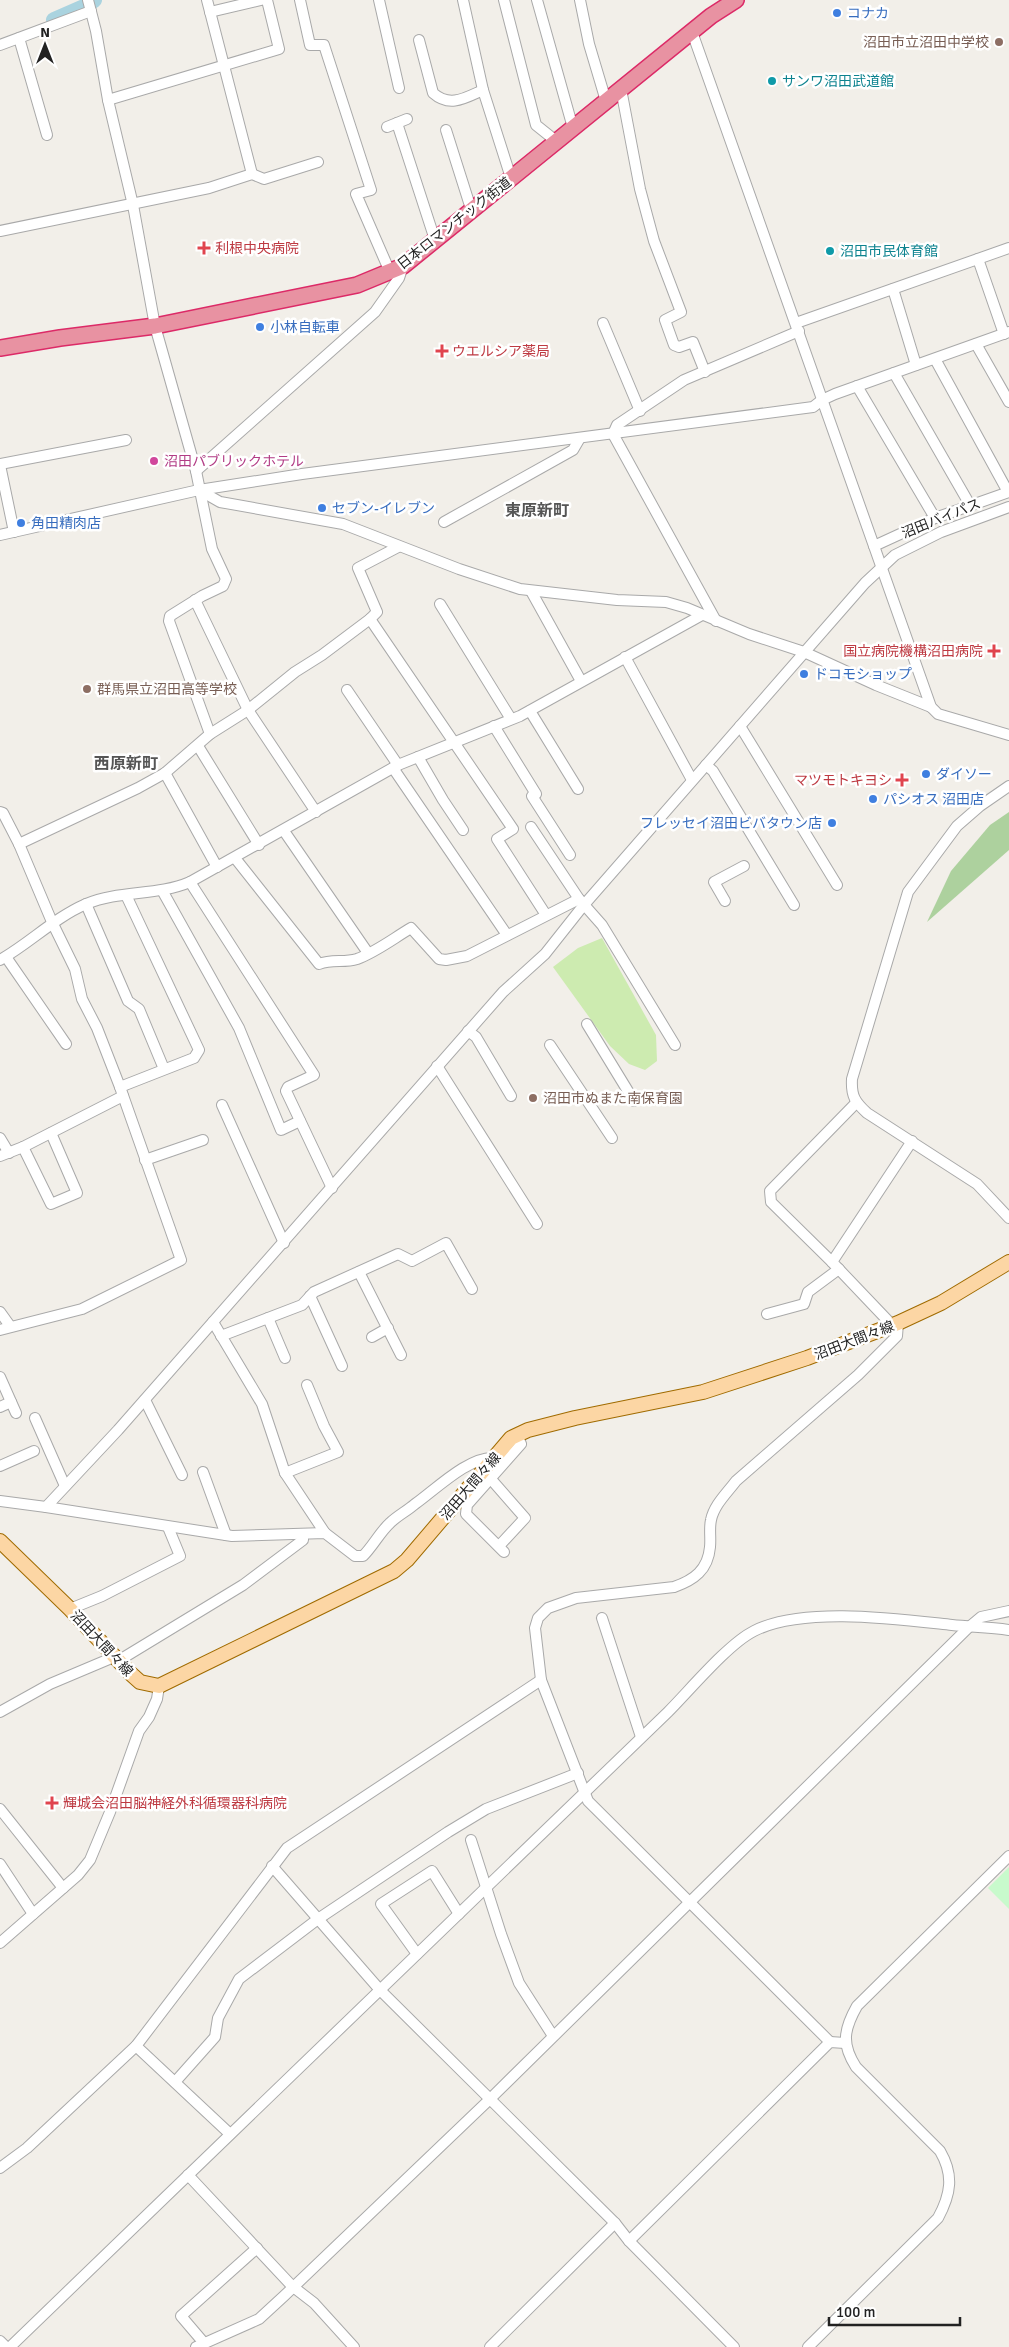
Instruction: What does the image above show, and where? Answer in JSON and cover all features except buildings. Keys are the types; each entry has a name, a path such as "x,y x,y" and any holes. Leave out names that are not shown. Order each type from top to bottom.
{"highway":[{"name":"日本ロマンチック街道","path":"0,348 155,326 357,285 397,269 472,212 556,141 692,32 736,0"}],"main road":[{"name":"沼田大間々線","path":"0,1541 70,1609 140,1682 159,1686 394,1571 407,1560 511,1438 517,1435 528,1430 576,1418 703,1392 807,1358 895,1324 940,1303 1009,1262"}],"street":[{"path":"89,0 108,100 133,205 155,326 196,470 212,549 226,579 222,586 170,616 169,621 210,734"},
{"path":"207,0 252,174"},
{"path":"210,12 261,0"},
{"path":"108,100 223,64 279,49 268,0"},
{"path":"196,470 375,312 399,278 397,269 356,194 371,190 324,45 310,45 300,0"},
{"path":"379,0 399,88"},
{"path":"463,0 484,90 511,178"},
{"path":"504,0 536,125 556,141"},
{"path":"537,0 574,128"},
{"path":"580,0 589,44 606,101"},
{"path":"0,45 91,12"},
{"path":"692,32 931,707"},
{"path":"19,38 47,135"},
{"path":"419,40 433,92 439,98 447,102 457,102 484,90"},
{"path":"621,89 640,189 654,241 681,312 665,320 674,345 679,346 693,342 705,372"},
{"path":"408,119 392,125 435,240"},
{"path":"446,130 472,212"},
{"path":"0,231 133,205 222,185 252,174 264,179 318,162"},
{"path":"613,434 617,425 684,380 705,372 797,327 893,289 1009,248"},
{"path":"0,535 199,490 302,474 813,407 822,400 857,386 1006,333 978,259"},
{"path":"893,289 916,365"},
{"path":"603,324 640,411"},
{"path":"976,344 1009,402"},
{"path":"935,359 1009,492"},
{"path":"894,373 970,505"},
{"path":"857,386 935,518"},
{"path":"613,434 716,621"},
{"path":"444,522 573,450 580,438"},
{"path":"14,532 0,465 126,440"},
{"path":"199,490 220,502 343,524 398,547 459,569 531,591 559,592 617,600 666,602 804,652 876,685 931,707 938,714 1009,735"},
{"name":"沼田バイパス","path":"874,546 935,518 1009,492"},
{"name":"沼田バイパス","path":"46,1507 145,1400 503,992 545,954 581,903 706,765 865,583 895,555 926,540 1009,507"},
{"path":"19,844 138,788 165,773 210,734 248,710 295,672 322,655 370,619 377,612 358,568 398,547"},
{"path":"531,591 581,681"},
{"path":"195,600 248,710 316,812"},
{"path":"440,604 511,719"},
{"path":"66,1044 3,958 15,952 52,922 86,904 126,894 163,892 190,882 284,831 396,766 530,711 702,615"},
{"path":"370,619 513,829 498,839 546,916"},
{"path":"625,657 692,780"},
{"path":"347,690 507,935"},
{"path":"530,711 578,789"},
{"path":"494,726 536,794 532,796 570,854"},
{"path":"740,726 837,885"},
{"path":"198,746 259,845"},
{"path":"418,757 463,830"},
{"path":"706,765 713,771 794,905"},
{"path":"165,773 217,867"},
{"path":"1009,786 980,806 957,826 908,892 852,1079 852,1092 856,1103 867,1113 977,1184 1009,1218"},
{"path":"0,812 3,813 19,844 52,922 75,969 82,1000 97,1028 181,1260 82,1309 49,1319 5,1328 0,1312"},
{"path":"531,827 581,903 602,926 675,1045"},
{"path":"284,831 368,953"},
{"path":"235,858 319,964 328,960 342,962 358,959 411,928 439,958 446,960 468,956 546,916 581,903"},
{"path":"725,901 714,882 744,866"},
{"path":"190,882 314,1076 288,1088 286,1091 332,1188"},
{"path":"163,892 239,1028 281,1130 300,1120"},
{"path":"0,1138 5,1154 23,1147 164,1069 194,1058 199,1050 126,894"},
{"path":"86,904 128,1001 139,1009 164,1069"},
{"path":"587,1024 634,1101"},
{"path":"468,1031 476,1038 511,1096"},
{"path":"550,1045 612,1138"},
{"path":"437,1066 537,1224"},
{"path":"846,2043 830,2042 588,1801 541,1680 535,1628 538,1618 548,1608 576,1598 674,1587 689,1582 701,1571 707,1562 710,1547 711,1520 720,1500 736,1481 858,1375 897,1336 895,1324 771,1202 770,1191 856,1103"},
{"path":"222,1105 284,1243"},
{"path":"23,1147 51,1204 78,1193 51,1133"},
{"path":"145,1160 203,1140"},
{"path":"767,1314 804,1304 808,1292 835,1266 912,1141"},
{"path":"221,1336 302,1305 314,1292 398,1254 412,1260 446,1243 472,1289"},
{"path":"359,1272 401,1355"},
{"path":"310,1296 342,1366"},
{"path":"268,1318 285,1358"},
{"path":"213,1322 262,1404 285,1473 325,1533 355,1556 363,1556 390,1523 444,1481 477,1461 487,1457 494,1458"},
{"path":"372,1336 388,1328"},
{"path":"0,1377 16,1413"},
{"path":"285,1473 338,1452 324,1426 307,1385"},
{"path":"145,1400 182,1475"},
{"path":"0,1408 12,1402"},
{"path":"35,1418 65,1486"},
{"path":"490,1478 525,1518 501,1549 466,1514 467,1505 490,1478 521,1444 517,1435"},
{"path":"0,1466 34,1451"},
{"path":"203,1472 226,1535"},
{"path":"0,1501 226,1535 304,1535 325,1533"},
{"path":"70,1609 102,1596 180,1556 168,1527"},
{"path":"0,1712 50,1684 116,1659 243,1586 303,1540 304,1535"},
{"path":"257,2248 181,2316 200,2345 259,2319 490,2099 969,1627 981,1617 1009,1610"},
{"path":"602,1618 641,1737"},
{"path":"0,2341 8,2347 486,1888 738,1642 753,1632 773,1623 794,1618 880,1618 969,1627 985,1626 1009,1630"},
{"path":"0,2168 27,2148 136,2046 287,1848 541,1680"},
{"path":"0,1943 78,1876 90,1860 110,1812 139,1731 149,1718 157,1700 159,1686"},
{"path":"175,2082 215,2037 218,2018 239,1979 318,1919 448,1832 486,1809 578,1773"},
{"path":"0,1809 63,1888"},
{"path":"471,1840 519,1983 553,2036"},
{"path":"808,2347 938,2218 947,2202 949,2191 949,2175 946,2161 940,2151 856,2067 847,2054 846,2031 857,2006 1009,1856"},
{"path":"0,1864 33,1914"},
{"path":"272,1866 380,1990 615,2223 629,2241 734,2347"},
{"path":"417,1954 381,1904 432,1870 459,1914"},
{"path":"629,2241 830,2042"},
{"path":"136,2046 230,2134"},
{"path":"188,2175 292,2286 314,2303 354,2347"},
{"path":"490,2347 615,2223"}],"green space":[{"path":"1009,812 1009,850 927,922 951,871 990,825"},
{"path":"602,938 656,1035 657,1061 645,1070 629,1064 610,1046 553,967 578,948"},
{"path":"1009,1867 1009,1909 988,1888"}],"waterway":[{"path":"54,20 84,7 94,0"}],"place":[{"name":"コナカ","path":"837,13"},
{"name":"沼田市立沼田中学校","path":"999,42"},
{"name":"サンワ沼田武道館","path":"772,81"},
{"name":"利根中央病院","path":"204,248"},
{"name":"沼田市民体育館","path":"830,251"},
{"name":"小林自転車","path":"260,327"},
{"name":"ウエルシア薬局","path":"442,351"},
{"name":"沼田パブリックホテル","path":"154,461"},
{"name":"セブン-イレブン","path":"322,508"},
{"name":"角田精肉店","path":"21,523"},
{"name":"国立病院機構沼田病院","path":"994,651"},
{"name":"ドコモショップ","path":"804,674"},
{"name":"群馬県立沼田高等学校","path":"87,689"},
{"name":"ダイソー","path":"926,774"},
{"name":"マツモトキヨシ","path":"902,780"},
{"name":"パシオス 沼田店","path":"873,799"},
{"name":"フレッセイ沼田ビバタウン店","path":"832,823"},
{"name":"沼田市ぬまた南保育園","path":"533,1098"},
{"name":"輝城会沼田脳神経外科循環器科病院","path":"52,1803"}],"district":[{"name":"東原新町","path":"537,510"},
{"name":"西原新町","path":"126,763"}]}
